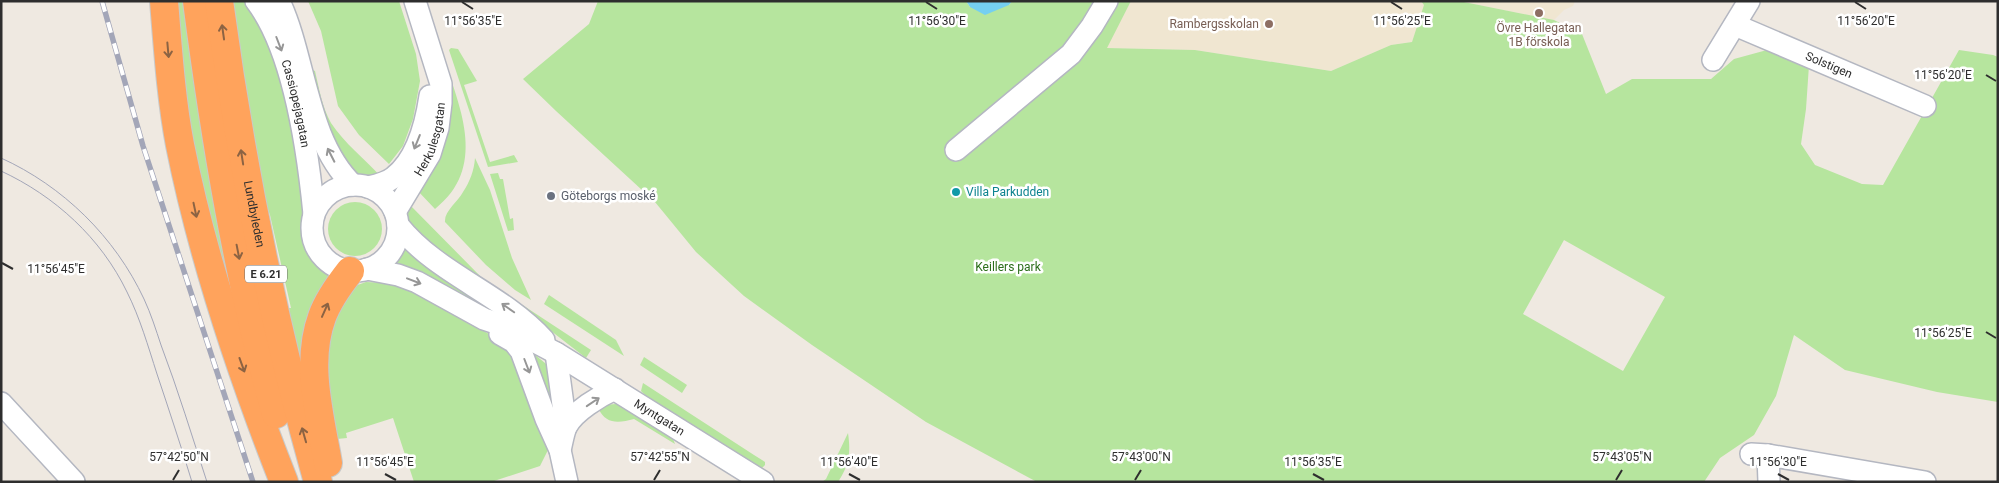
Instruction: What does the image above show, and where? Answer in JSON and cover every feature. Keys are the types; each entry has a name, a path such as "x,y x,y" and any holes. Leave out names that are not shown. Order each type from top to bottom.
{"highway":[{"path":"164,1 168,55 180,143 197,220 232,339 284,482"},
{"name":"Lundbyleden","path":"197,1 245,176 293,395 318,482"},
{"name":"Lundbyleden","path":"219,1 216,65 222,170 241,267 273,404 295,482"},
{"path":"331,482 317,395 314,355 316,336 329,301 359,270"}],"street":[{"name":"Cassiopejagatan","path":"256,1 280,45 290,78 302,126 314,214"},
{"name":"Cassiopejagatan","path":"279,1 287,18 316,120 329,153 341,174 361,186"},
{"name":"Herkulesgatan","path":"396,218 430,154 438,128 441,84 415,1"},
{"path":"956,150 1071,54 1092,26 1107,1"},
{"path":"1713,60 1748,1"},
{"name":"Solstigen","path":"1735,25 1925,106"},
{"name":"Herkulesgatan","path":"361,186 393,178 413,153 427,112 432,84 433,60"},
{"path":"361,186 380,193 388,201 396,218 397,237 387,257 378,264 359,270 336,266 323,257 315,244 312,229 314,214 323,199 337,189 361,186"},
{"name":"Myntgatan","path":"396,218 419,249 520,316 556,353"},
{"name":"Myntgatan","path":"359,270 398,275 417,282 439,292 484,319 505,326 556,353 763,482"},
{"path":"484,319 499,334 514,342 521,351 546,419 560,450"},
{"path":"556,353 566,426 560,450 561,480"},
{"path":"566,426 589,404 615,389"},
{"path":"1,403 74,482"},
{"path":"1770,482 1760,455 1925,482"}],"shaded area":[{"name":"Rambergsskolan","path":"1131,1 1421,1 1425,5 1412,42 1391,45 1331,71 1195,50 1106,48"},
{"name":"Övre Hallegatan 1B förskola","path":"1459,1 1575,1 1573,6 1564,10 1554,20"}],"green space":[{"path":"177,1 184,1 239,312 232,314 194,172 174,18"},
{"path":"232,1 249,1 280,66 305,200 304,239 310,256 319,267 335,277 301,379 289,308 291,308 270,215 260,188"},
{"path":"308,1 399,1 416,54 420,81 413,119 403,146 389,164 359,135 338,106 321,31"},
{"name":"Keillers park","path":"598,1 966,1 970,7 1009,5 1012,1 1131,1 1107,48 1195,50 1331,71 1391,45 1412,42 1424,5 1421,1 1459,1 1554,20 1582,34 1606,94 1632,79 1711,79 1734,59 1767,50 1809,65 1801,144 1815,165 1862,184 1883,185 1959,50 1993,55 1998,57 1998,402 1937,392 1845,370 1794,335 1776,396 1754,435 1720,458 1704,482 1037,482 926,422 812,345 744,296 696,252 655,202 523,79 589,24","holes":["1564,240 1665,297 1623,371 1523,314"]},
{"path":"451,48 458,49 477,81 464,85 490,162 514,155 518,162 488,167 449,50"},
{"path":"444,59 462,118 465,157 461,175 451,193 435,209 417,190"},
{"path":"313,70 315,71 323,104 331,123 348,144 381,177 363,178 351,171 335,149"},
{"path":"475,158 490,190 512,258 531,300 515,290 486,265 445,222 447,214 461,196 470,180"},
{"path":"498,173 500,179 503,179 510,219 513,218 514,230 508,231 490,174"},
{"path":"355,202 365,204 374,210 380,219 382,229 380,239 374,248 365,254 355,256 345,254 336,248 330,239 328,229 330,219 336,210 345,204"},
{"path":"408,203 483,279 591,350 586,358 533,317 429,250 408,224 406,216"},
{"path":"406,247 524,327 396,264"},
{"path":"366,282 389,283 413,289 502,342 521,365 548,450 540,466 491,482 414,482 393,418 346,433 347,438 337,439 330,416 326,330 352,287"},
{"path":"549,295 616,340 624,356 544,304"},
{"path":"532,354 551,368 555,418"},
{"path":"644,357 687,385 682,393 640,365"},
{"path":"643,383 765,462 765,465 762,468 757,466 648,398 641,391"},
{"path":"616,404 628,408 672,436 675,444 634,419 618,422 609,420 601,414 598,408 604,405"},
{"path":"848,433 848,459 842,476 838,482 822,482 826,479"}],"water":[{"path":"966,1 1012,1 1009,5 985,15 970,7"}],"tram line":[{"path":"1,158 45,183 85,216 118,255 132,276 151,316 207,482"},
{"path":"1,171 21,181 58,206 90,237 116,272 140,322 192,482"}],"railway":[{"path":"102,1 143,146 253,482"}],"place":[{"name":"Övre Hallegatan 1B förskola","path":"1539,13"},
{"name":"Rambergsskolan","path":"1269,24"},
{"name":"Villa Parkudden","path":"956,192"},
{"name":"Göteborgs moské","path":"551,196"}]}
